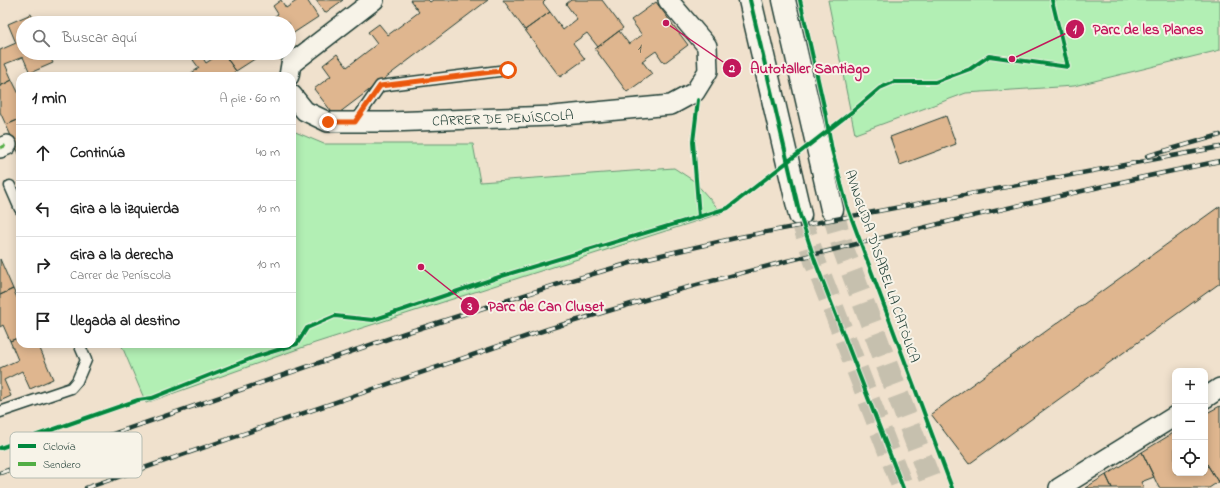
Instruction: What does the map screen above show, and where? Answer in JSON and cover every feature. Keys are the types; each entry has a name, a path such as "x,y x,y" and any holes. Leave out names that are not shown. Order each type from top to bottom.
{"street":[{"path":"290,72 291,64 374,0"},
{"name":"CARRER DE PENÍSCOLA","path":"296,101 305,111 328,122 388,122 553,116 671,105 695,92 708,71 707,46 668,0"},
{"path":"750,0 800,215"},
{"name":"AVINGUDA D'ISABEL LA CATÒLICA","path":"784,0 832,209"},
{"path":"1208,396 1220,388"},
{"path":"1059,488 1172,418"}],"lane":[{"path":"355,122 380,86 508,70"},
{"path":"10,186 16,200"},
{"path":"0,412 70,388 77,381 86,360 81,348"}],"green space":[{"path":"828,0 1220,0 1220,50 1074,86 966,93 855,134"},
{"path":"296,132 324,144 473,144 480,182 674,168 694,181 722,213 315,343 146,403 123,348 296,348"}],"building":[{"path":"281,0 286,8 298,0 307,0 318,17 296,31 296,16 275,16 278,14 273,6"},
{"path":"316,0 343,0 325,13"},
{"path":"410,0 428,0 430,2 433,0 488,0 335,116 314,89 331,76 323,65 337,54 347,67 377,44 368,32 379,24 388,35 419,12"},
{"path":"503,0 546,0 543,3 550,12 525,30"},
{"path":"571,0 602,0 623,28 598,47 587,33 573,43 585,59 560,77 525,30 550,12 563,30 577,19 566,4"},
{"path":"656,2 688,45 664,63 656,51 642,61 652,74 627,92 595,49 619,31 629,44 642,35 631,20"},
{"path":"16,21 16,43 8,24"},
{"path":"16,43 16,60 5,64 12,80 0,86 0,50"},
{"path":"24,60 52,60 53,63 32,72 30,72"},
{"path":"193,60 204,60 206,63 210,60 228,60 236,71 193,72 199,68"},
{"path":"228,60 253,60 236,71"},
{"path":"12,80 16,88 16,121 6,125 0,112 0,86"},
{"path":"946,116 956,144 900,165 890,137"},
{"path":"16,121 16,147 6,125"},
{"path":"1220,206 1220,283 969,464 931,414"},
{"path":"0,259 13,289 0,295"},
{"path":"13,289 16,295 16,339 10,341 3,325 0,327 0,295"},
{"path":"16,339 16,348 40,348 53,379 30,389 22,371 4,380 11,396 0,401 0,368 18,360 10,341"},
{"path":"1220,406 1220,481 1218,482 1208,466 1208,412"},
{"path":"1172,434 1172,476 1208,476 1208,466 1218,482 1209,488 1159,488 1142,452"},
{"path":"1142,452 1154,477 1141,482 1144,488 1112,488 1106,475"},
{"path":"1106,475 1112,488 1085,488"}],"tunnel":[{"path":"832,209 844,251 933,488"},
{"path":"800,215 815,261 903,488"}],"railway":[{"path":"1147,156 1220,135"},
{"path":"119,432 405,333 562,283 644,259 740,237 1220,147"},
{"path":"142,469 548,329 678,290 787,261 951,221 1220,161"},
{"path":"0,473 10,470"},
{"path":"86,488 115,478"}],"marked path":[{"path":"0,148 7,145"}],"cycle path":[{"path":"750,0 800,215 815,261 903,488"},
{"path":"800,0 825,111 832,150 847,206 952,488"},
{"path":"296,344 307,328 335,316 373,320 502,276 728,208 853,111 880,88 894,82 935,82 970,69 989,56 1068,67 1052,0"},
{"path":"698,100 693,142 699,217"},
{"path":"46,432 138,400 152,398 255,357 284,348"},
{"path":"0,448 10,445"}],"place":[{"name":"Autotaller Santiago","path":"666,23"},
{"name":"Parc de les Planes","path":"1012,59"},
{"name":"Parc de Can Cluset","path":"421,267"}],"route":[{"path":"328,122 355,122 380,86 508,70"}]}
